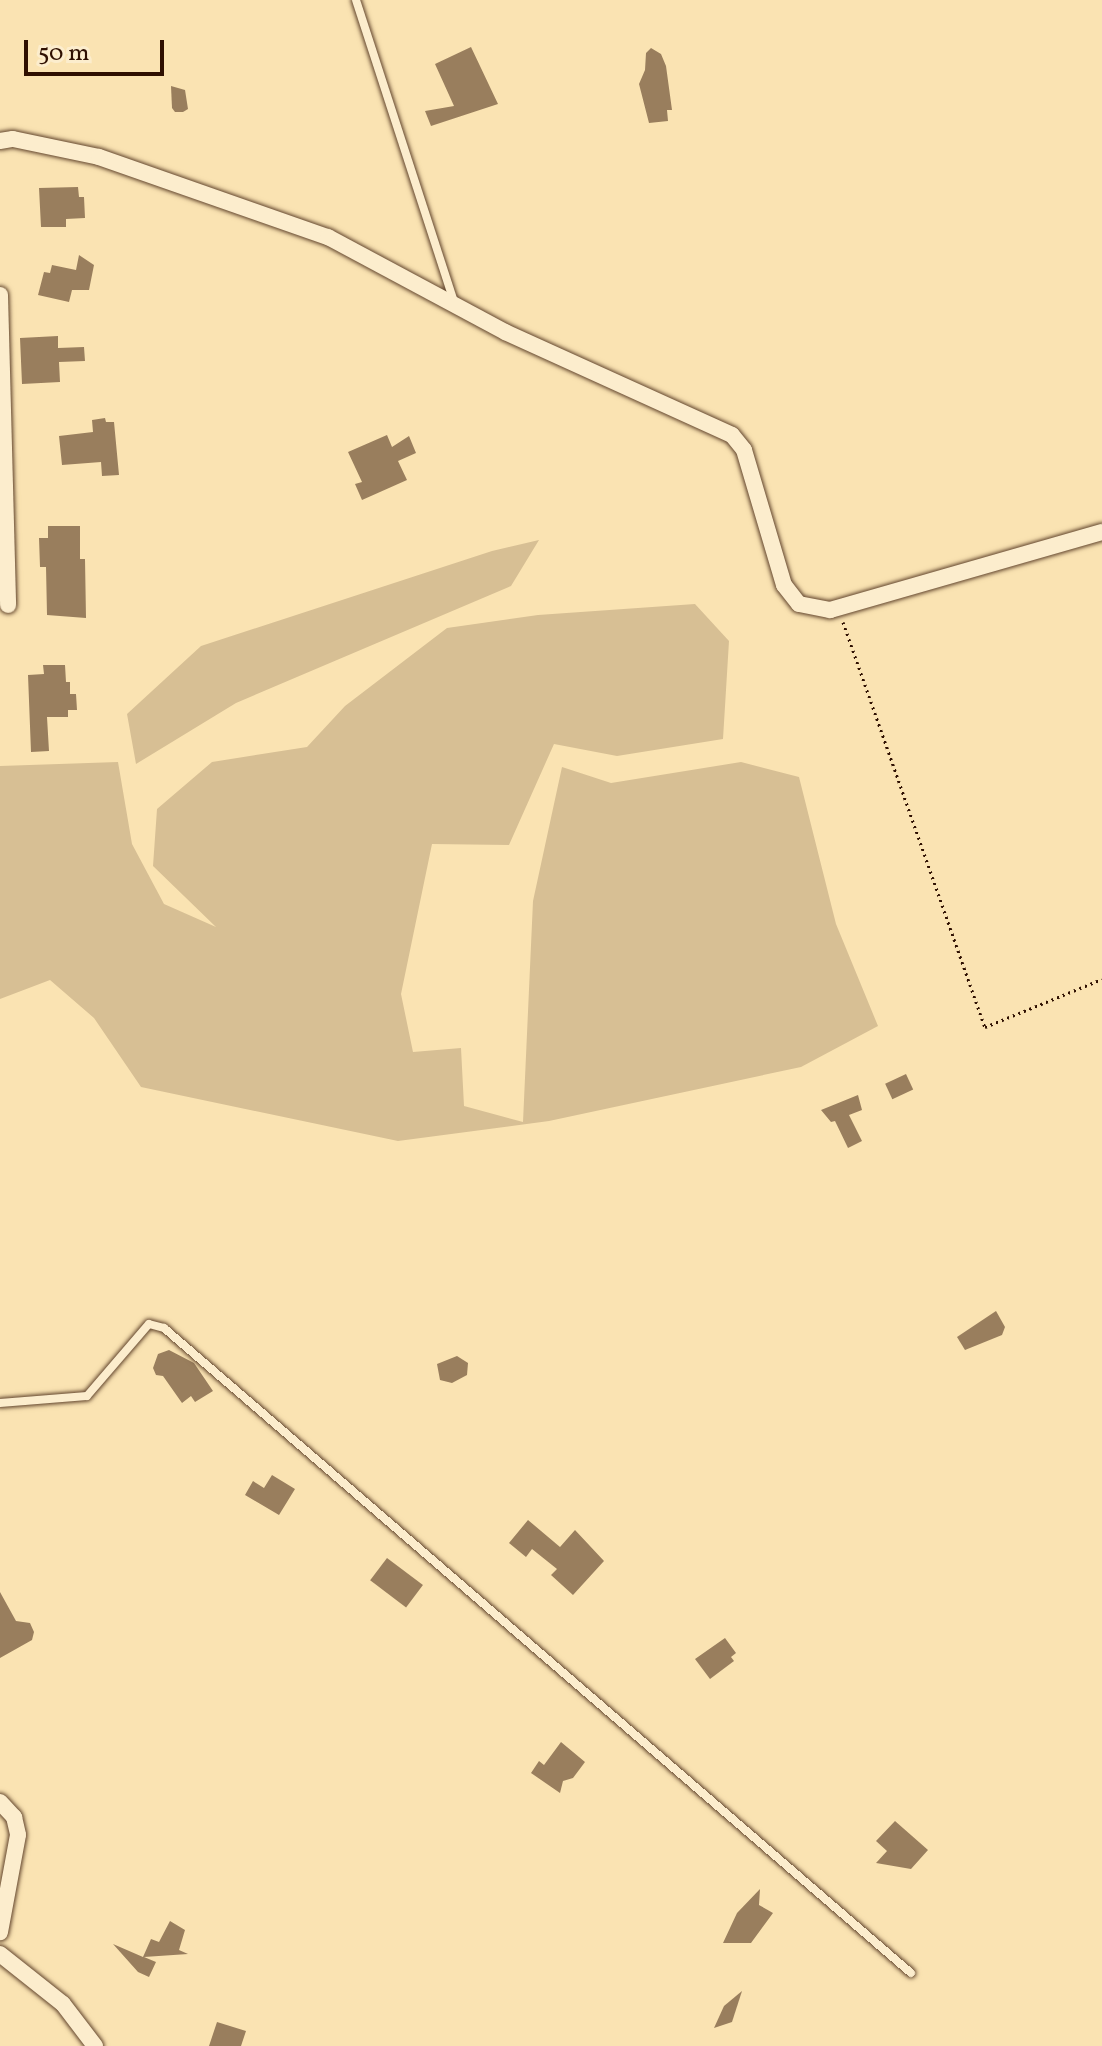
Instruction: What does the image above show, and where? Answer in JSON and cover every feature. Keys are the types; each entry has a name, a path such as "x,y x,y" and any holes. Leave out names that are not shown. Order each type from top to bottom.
{"street":[{"path":"0,141 13,139 99,157 328,237 505,332 732,435 744,450 784,585 799,604 830,610 1102,532"},
{"path":"0,295 8,605"},
{"path":"0,1802 14,1817 18,1835 0,1932"},
{"path":"0,1954 63,2004 95,2046"}],"lane":[{"path":"356,0 455,305"},
{"path":"0,1403 87,1396 149,1324 164,1328 911,1973"}],"path":[{"path":"838,607 985,1027 1102,979"}],"shaded area":[{"path":"539,540 511,586 236,703 136,764 127,714 201,646 492,551"},
{"path":"695,604 729,641 723,739 617,756 554,744 509,845 432,844 401,994 413,1052 461,1048 464,1106 523,1122 533,901 562,767 611,783 741,762 799,777 836,924 878,1026 801,1067 549,1121 398,1141 141,1087 94,1018 50,980 0,999 0,766 118,762 132,844 164,904 216,927 153,866 157,809 212,762 307,747 345,706 447,628 538,615"}],"building":[{"path":"471,47 498,104 431,126 425,111 454,106 435,64"},
{"path":"651,48 661,54 666,66 672,110 667,110 668,121 649,123 639,84 645,70 646,53"},
{"path":"171,86 185,90 188,109 183,112 175,112 172,108"},
{"path":"78,187 79,197 84,197 85,218 66,219 66,227 41,227 39,188"},
{"path":"79,255 94,265 89,290 72,290 69,302 38,295 44,272 50,273 52,265 76,270"},
{"path":"58,336 58,348 84,347 85,361 59,362 60,382 22,384 20,338"},
{"path":"105,418 106,422 114,422 119,475 102,476 101,462 62,465 59,436 93,432 92,420"},
{"path":"387,435 392,447 409,436 416,453 398,461 407,480 362,500 355,484 362,482 348,452"},
{"path":"48,526 80,526 80,559 85,559 86,618 47,615 46,567 40,567 39,538 48,538"},
{"path":"43,665 65,665 66,682 70,682 70,694 76,694 77,710 68,710 68,717 47,717 49,751 31,752 28,675 44,674"},
{"path":"906,1074 913,1089 892,1099 885,1084"},
{"path":"858,1095 862,1110 849,1115 862,1141 848,1148 835,1121 831,1122 821,1110"},
{"path":"996,1311 1005,1327 1002,1335 965,1350 957,1337"},
{"path":"169,1350 194,1363 213,1391 195,1402 191,1396 182,1403 163,1376 156,1375 153,1368 158,1354"},
{"path":"457,1356 468,1363 467,1375 452,1383 440,1380 437,1364"},
{"path":"272,1475 295,1489 279,1515 245,1495 253,1481 264,1488"},
{"path":"528,1520 560,1547 575,1530 604,1561 573,1595 551,1575 557,1569 532,1549 526,1557 509,1543"},
{"path":"387,1558 423,1585 406,1607 370,1580"},
{"path":"0,1592 16,1621 30,1623 34,1632 32,1640 0,1658"},
{"path":"725,1638 736,1653 731,1657 734,1661 710,1679 695,1659"},
{"path":"561,1742 585,1762 573,1778 563,1781 560,1793 531,1773 539,1761 544,1765"},
{"path":"895,1821 928,1850 911,1869 876,1863 887,1851 876,1841"},
{"path":"760,1889 759,1905 773,1913 751,1943 723,1943 737,1913"},
{"path":"170,1921 185,1930 179,1950 188,1954 144,1957 156,1962 149,1977 138,1972 113,1944 143,1957 151,1939 159,1942"},
{"path":"742,1991 732,2022 714,2028 724,2006"},
{"path":"217,2022 246,2031 241,2046 209,2046"}]}
